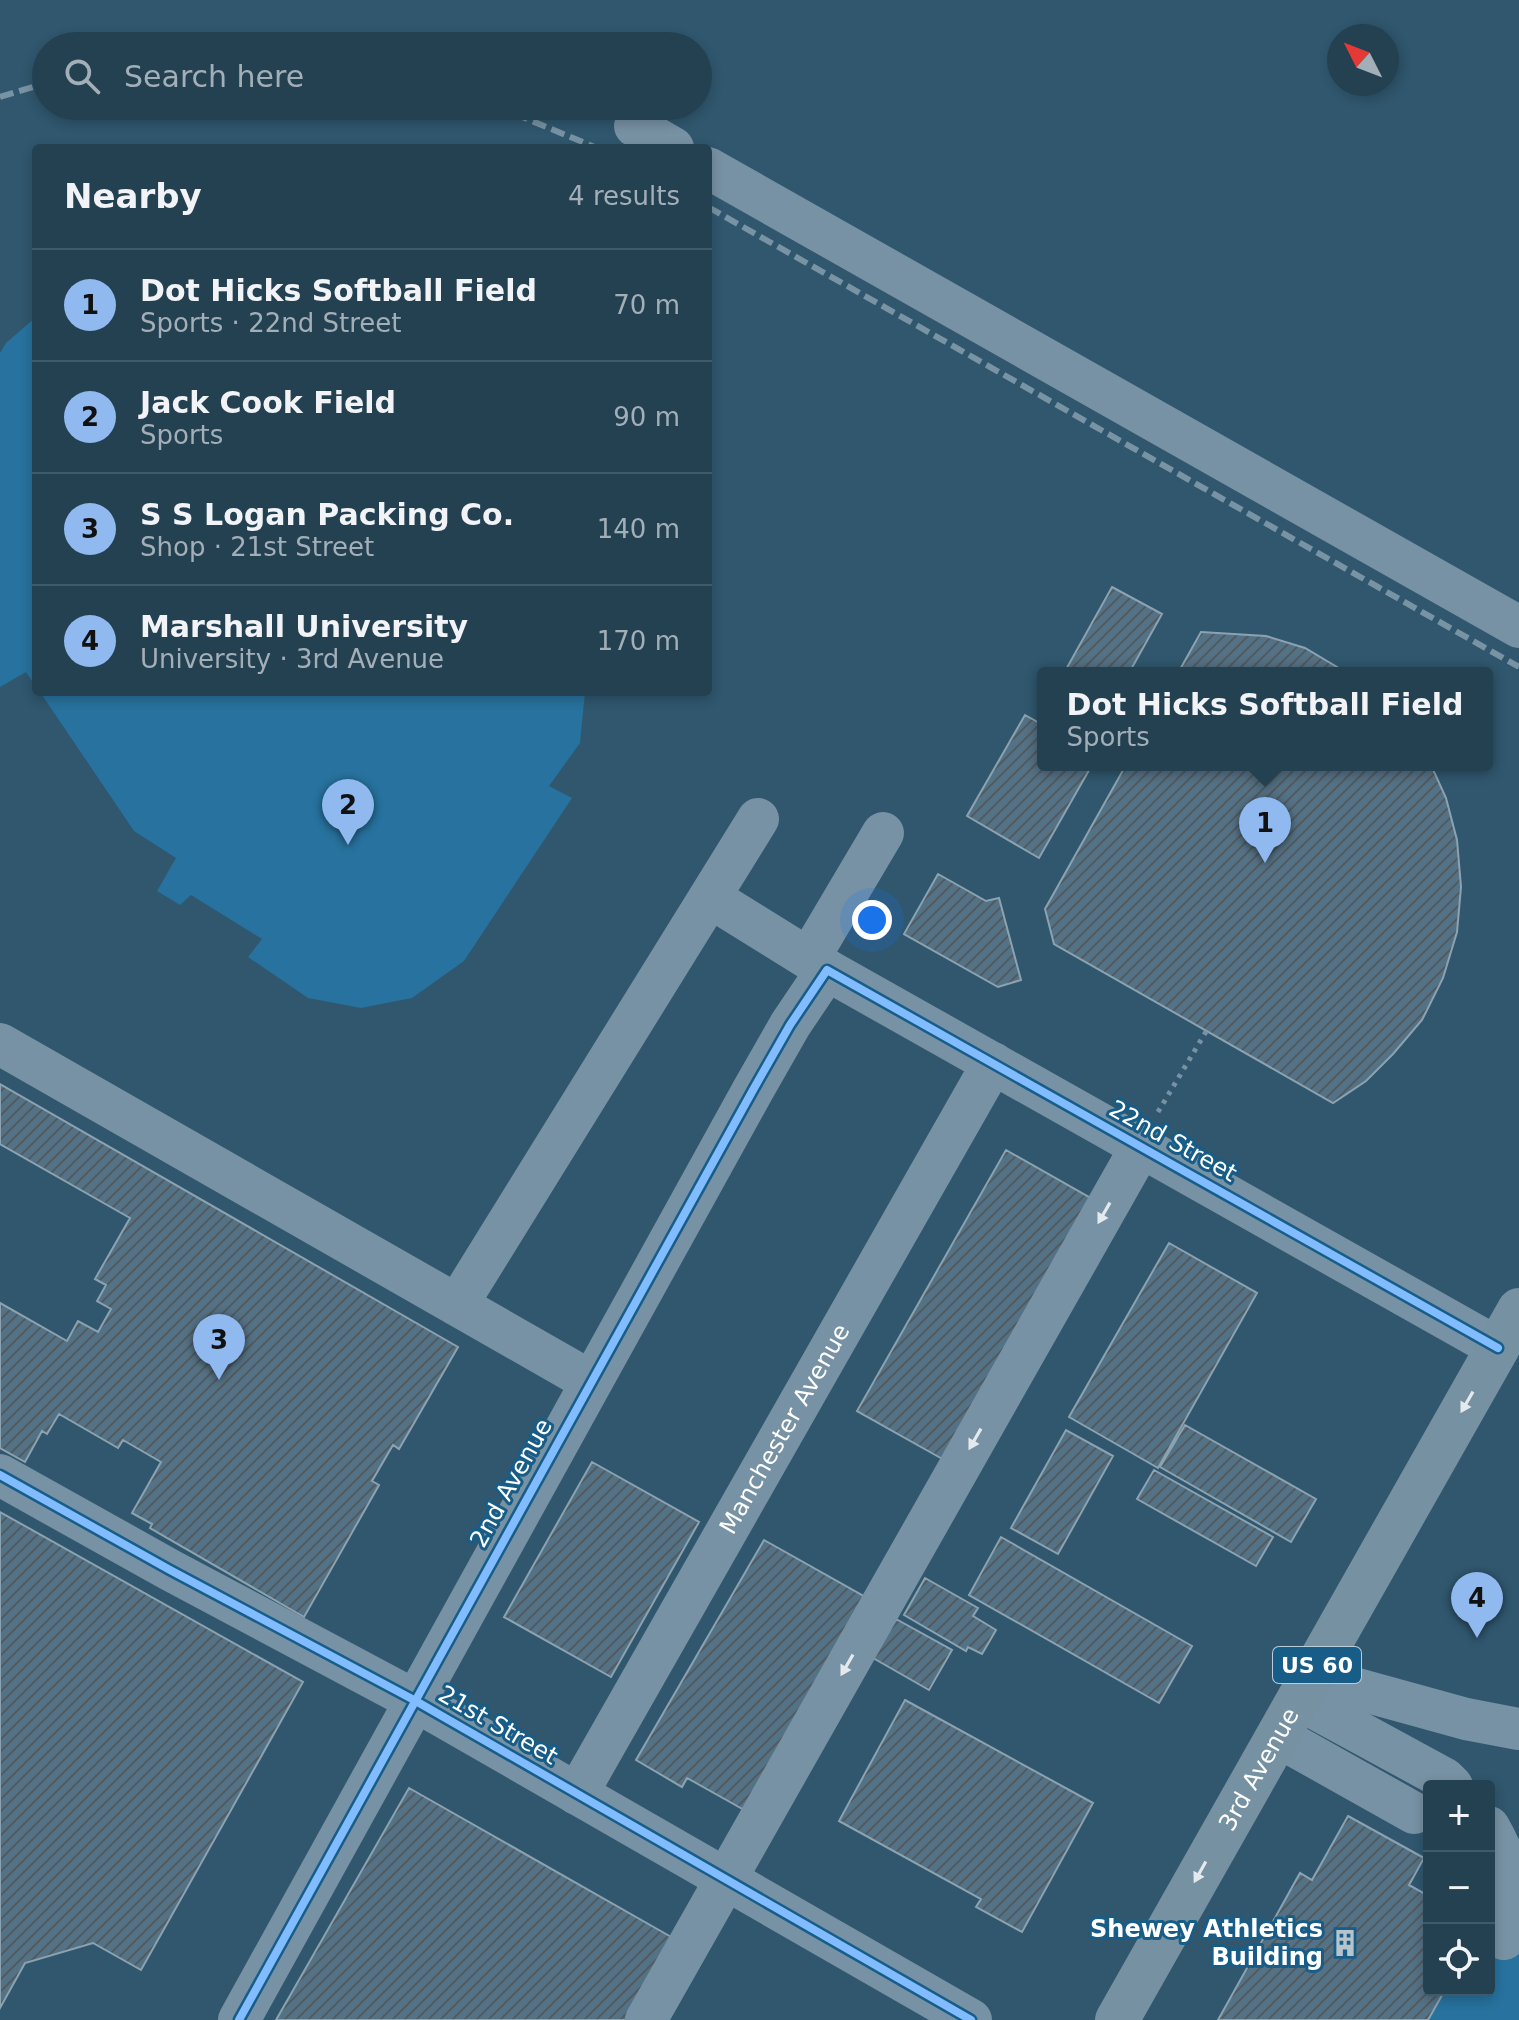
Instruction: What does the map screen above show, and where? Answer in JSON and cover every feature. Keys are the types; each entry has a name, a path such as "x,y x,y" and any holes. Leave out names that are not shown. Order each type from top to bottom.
{"main road":[{"name":"3rd Avenue","path":"1117,2020 1519,1310"}],"street":[{"path":"635,126 666,144"},
{"path":"712,170 1519,627"},
{"path":"457,1305 758,819"},
{"name":"2nd Avenue","path":"239,2020 590,1381 790,1025 883,833"},
{"name":"22nd Street","path":"711,898 818,964 993,1063 1148,1132 1498,1348"},
{"path":"0,1044 590,1381"},
{"name":"Manchester Avenue","path":"577,1794 993,1063"},
{"path":"646,2020 1148,1132"},
{"name":"21st Street","path":"0,1475 414,1700 971,2020"},
{"path":"1295,1704 1466,1719 1519,1729"},
{"path":"1295,1704 1446,1780"},
{"path":"1295,1704 1414,1813"},
{"path":"1495,1837 1507,1858 1512,1904 1504,1939"}],"path":[{"path":"1148,1132 1207,1030"}],"shaded area":[{"path":"32,320 32,681 26,672 0,687 0,353 6,343"},
{"path":"43,696 585,696 580,743 549,786 572,798 464,961 412,998 361,1008 308,998 248,957 262,939 191,895 180,905 157,891 176,858 134,831"},
{"path":"1519,1926 1519,2020 1428,2020 1442,1996 1495,1996 1495,1934"}],"building":[{"path":"1112,587 1162,614 1132,667 1067,667"},
{"path":"1201,632 1266,636 1305,648 1337,667 1181,667"},
{"path":"1025,715 1037,722 1037,771 1089,771 1039,858 967,816"},
{"path":"1123,771 1434,771 1446,798 1457,840 1461,887 1457,932 1443,978 1422,1020 1393,1054 1366,1081 1333,1103 1054,944 1045,909"},
{"path":"938,874 986,901 999,898 1021,980 998,987 904,934"},
{"path":"0,1084 458,1347 399,1449 393,1445 372,1481 379,1485 304,1617 150,1528 152,1524 132,1513 161,1462 123,1440 118,1448 59,1414 47,1434 42,1431 25,1462 0,1448 0,1303 67,1341 78,1321 98,1332 111,1309 97,1301 106,1285 95,1279 130,1218 0,1144"},
{"path":"1006,1150 1094,1200 946,1461 857,1411"},
{"path":"1169,1243 1257,1293 1158,1468 1069,1417"},
{"path":"1185,1425 1316,1499 1291,1542 1160,1467"},
{"path":"1066,1430 1113,1456 1058,1554 1011,1528"},
{"path":"592,1462 699,1522 611,1677 504,1617"},
{"path":"1154,1470 1273,1537 1256,1566 1137,1499"},
{"path":"0,1512 303,1682 141,1970 93,1943 25,1963 0,2008"},
{"path":"1001,1537 1192,1646 1159,1703 969,1595"},
{"path":"764,1540 867,1598 746,1811 687,1778 682,1787 636,1760"},
{"path":"925,1578 978,1608 973,1616 996,1630 982,1654 968,1647 966,1651 904,1615"},
{"path":"896,1619 952,1650 929,1690 873,1658"},
{"path":"905,1700 1093,1803 1022,1932 976,1907 981,1899 839,1821"},
{"path":"409,1788 673,1938 626,2020 276,2020"},
{"name":"Shewey Athletics Building","path":"1348,1816 1423,1857 1409,1885 1423,1893 1423,1996 1442,1996 1428,2020 1218,2020 1300,1873 1312,1880"}],"railway":[{"path":"0,97 32,87"},
{"path":"530,120 587,144"},
{"path":"712,209 1519,667"}],"cycle path":[{"path":"239,2020 753,1090 790,1025 827,970 1498,1348"},
{"path":"0,1475 414,1700 971,2020"}],"place":[{"name":"Jack Cook Field","path":"348,845"},
{"name":"Dot Hicks Softball Field","path":"1265,863"},
{"name":"S S Logan Packing Co.","path":"219,1380"},
{"name":"Marshall University","path":"1477,1638"},
{"name":"Shewey Athletics Building","path":"1345,1943"}]}
